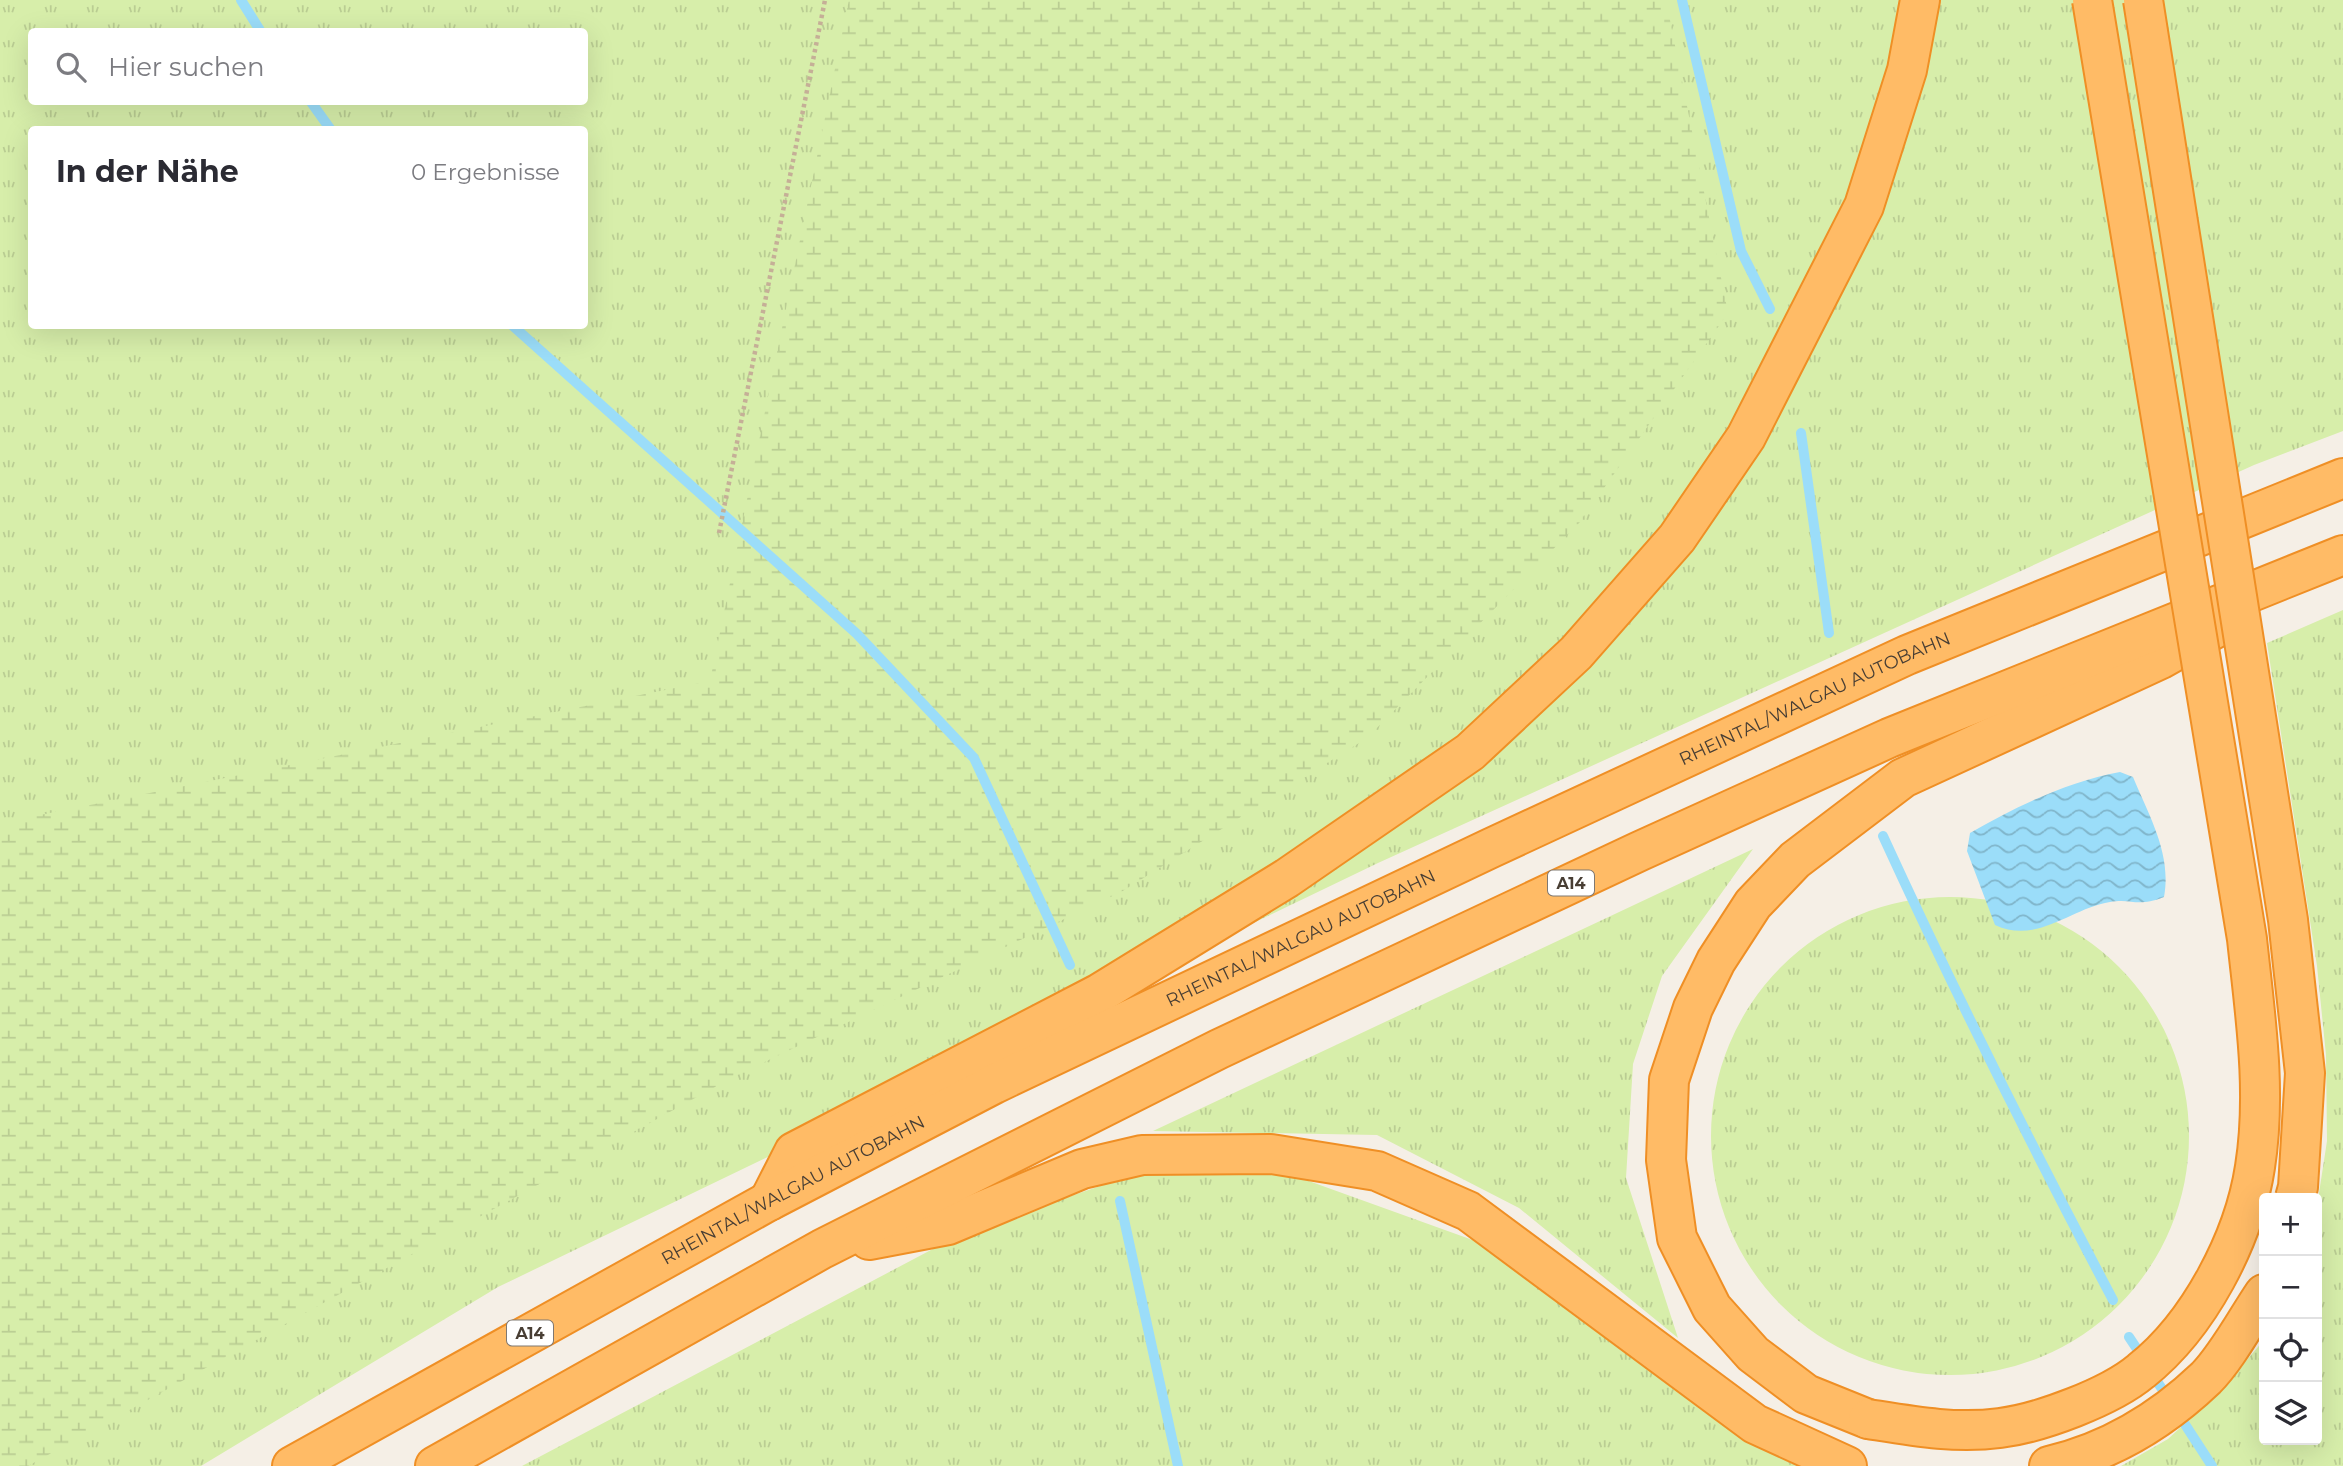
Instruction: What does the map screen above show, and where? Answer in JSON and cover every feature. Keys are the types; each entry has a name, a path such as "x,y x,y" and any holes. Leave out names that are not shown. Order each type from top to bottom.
{"highway":[{"path":"769,1201 794,1152 1100,993 1287,878 1470,752 1576,653 1677,538 1752,425 1864,206 1907,70 1920,0"},
{"path":"2092,0 2247,939 2261,1066 2255,1167 2232,1248 2189,1322 2141,1372 2066,1412 2000,1428 1936,1430 1868,1419 1806,1394 1753,1354 1712,1308 1677,1238 1666,1160 1669,1080 1693,1007 1716,961 1753,904 1796,860 1903,778 2161,659 2341,556"},
{"path":"2143,0 2287,920 2305,1073 2296,1193"},
{"name":"RHEINTAL/WALGAU AUTOBAHN","path":"292,1466 769,1201 994,1084 1491,848 1882,667 2343,478"},
{"name":"A14","path":"435,1466 822,1249 1219,1049 1652,845 1889,738 2341,556"},
{"path":"822,1249 948,1225 1082,1168 1142,1155 1271,1154 1377,1171 1468,1211 1755,1424 1847,1466"},
{"path":"2049,1466 2081,1458 2141,1430 2207,1376 2259,1301"}],"path":[{"path":"719,533 825,0"}],"green space":[{"path":"0,0 2343,0 2343,431 2254,465 1378,863 498,1287 201,1466 0,1466"},
{"path":"849,0 1666,0 1728,313 1580,522 1367,738 1121,892 735,1076 28,1466 0,1466 0,823 710,681"},
{"path":"2343,610 2343,1466 2121,1466 2168,1439 2221,1390 2259,1346 2259,1445 2322,1445 2322,1193 2319,1193 2327,1141 2326,1055 2317,966 2267,643"},
{"path":"1753,849 1662,976 1633,1064 1626,1178 1678,1338 1519,1208 1377,1135 1153,1131"},
{"path":"1950,897 1997,901 2042,915 2083,937 2119,967 2149,1003 2171,1044 2185,1089 2189,1136 2185,1183 2171,1228 2149,1269 2119,1305 2083,1335 2042,1357 1997,1371 1950,1375 1903,1371 1858,1357 1817,1335 1781,1305 1751,1269 1729,1228 1715,1183 1711,1136 1715,1089 1729,1044 1751,1003 1781,967 1817,937 1858,915 1903,901"},
{"path":"1147,1170 1281,1171 1481,1243 1766,1451 1797,1466 522,1466 965,1232"}],"water":[{"path":"2120,772 2133,777 2158,836 2165,866 2164,897 2147,902 2110,902 2025,931 1995,925 1967,851 1970,833 2043,796 2100,776"}],"waterway":[{"path":"241,0 258,28"},
{"path":"1682,0 1741,251 1770,309"},
{"path":"313,105 328,126"},
{"path":"516,329 857,634 974,758 1070,965"},
{"path":"1801,433 1829,633"},
{"path":"1883,836 1995,1070 2113,1300"},
{"path":"1120,1201 1178,1466"},
{"path":"2129,1337 2143,1358"},
{"path":"2151,1372 2212,1466"}]}
